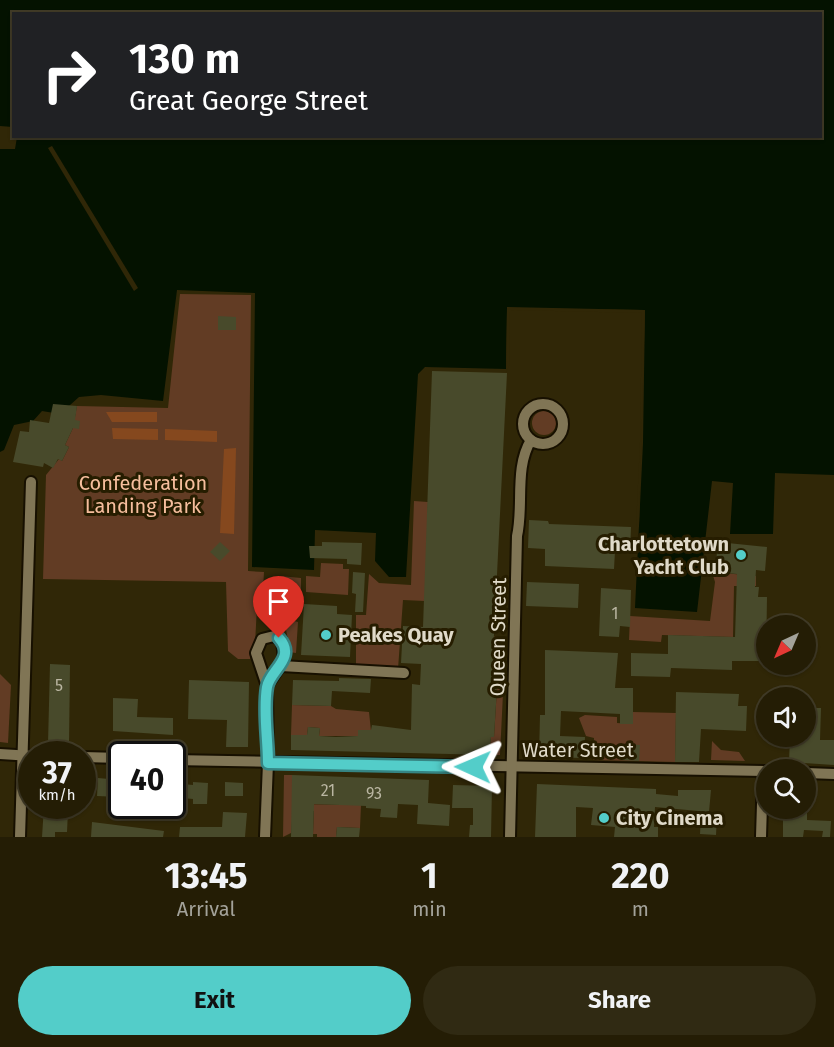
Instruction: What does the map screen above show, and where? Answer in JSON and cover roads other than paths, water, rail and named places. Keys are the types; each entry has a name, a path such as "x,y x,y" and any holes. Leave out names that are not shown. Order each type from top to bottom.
{"street":[{"name":"Queen Street","path":"510,837 514,768 516,586 522,459 531,440"},
{"path":"27,741 31,482"},
{"path":"265,837 268,763 267,686 256,653 259,643 267,636 282,641 285,654 281,666 267,686"},
{"path":"281,666 404,673"},
{"path":"0,754 18,755"},
{"name":"Water Street","path":"186,760 756,771"},
{"path":"816,773 834,774"},
{"path":"20,837 22,819"},
{"path":"761,837 762,819"}],"place":[{"name":"Charlottetown Yacht Club","path":"741,555"},
{"name":"Peakes Quay","path":"326,635"},
{"name":"City Cinema","path":"604,818"}],"park label":[{"name":"Confederation Landing Park","path":"143,494"}]}
